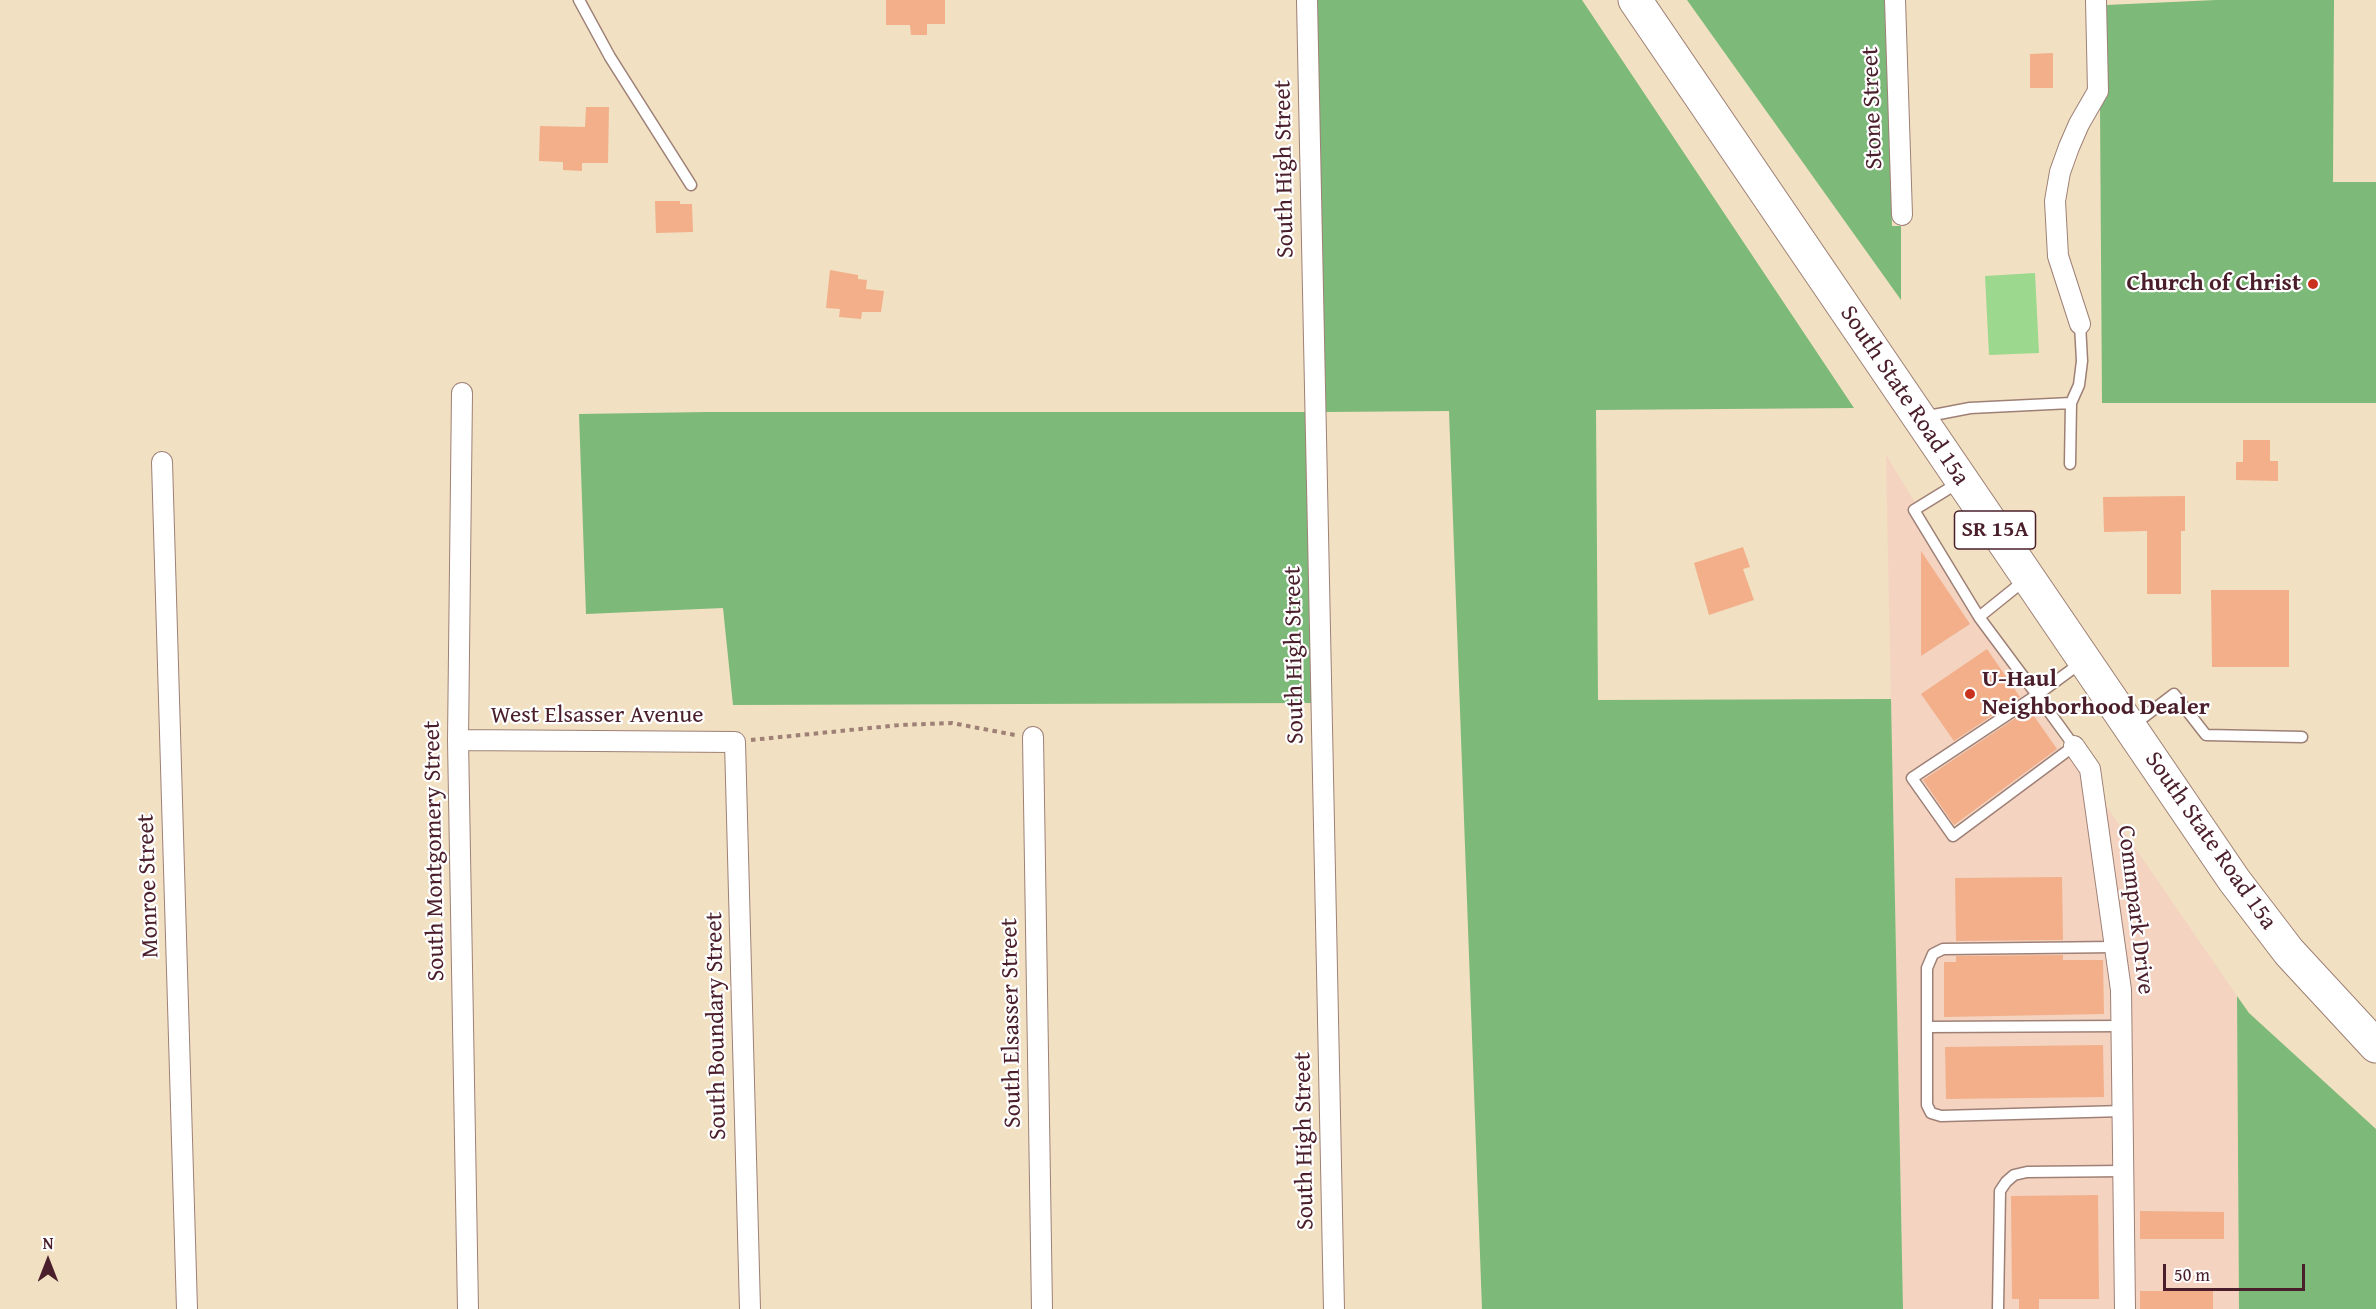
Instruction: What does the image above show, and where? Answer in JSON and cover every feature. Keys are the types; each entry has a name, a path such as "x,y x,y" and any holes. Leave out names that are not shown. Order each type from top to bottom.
{"highway":[{"name":"South State Road 15a","path":"1635,0 2234,880 2289,952 2375,1055"}],"street":[{"name":"South High Street","path":"1307,0 1334,1309"},
{"name":"Stone Street","path":"1895,0 1902,215"},
{"path":"2080,324 2058,256 2055,201 2060,172 2069,147 2098,91 2097,0"},
{"name":"South Montgomery Street","path":"462,393 458,740 468,1309"},
{"name":"Monroe Street","path":"162,462 187,1309"},
{"name":"South Elsasser Street","path":"1033,737 1042,1309"},
{"name":"West Elsasser Avenue","path":"458,740 735,742"},
{"name":"South Boundary Street","path":"735,742 750,1309"},
{"name":"Commpark Drive","path":"2074,746 2090,769 2121,990 2125,1309"}],"lane":[{"path":"579,0 616,67 691,185"},
{"path":"2070,464 2071,403 2079,385 2082,361 2080,324"},
{"path":"1919,417 1971,408 2071,403"},
{"name":"Commpark Drive","path":"1962,480 1914,510 1979,616 2074,746"},
{"path":"1979,616 2028,578"},
{"path":"2074,746 1953,836 1912,778 2037,696 2084,660"},
{"path":"2130,727 2174,694 2206,735 2302,736"},
{"path":"2115,947 1943,949 1933,954 1928,968 1927,1105 1931,1113 1941,1116 2123,1111"},
{"path":"1927,1027 2122,1026"},
{"path":"1998,1309 2001,1191 2006,1182 2014,1175 2027,1172 2124,1171"}],"path":[{"path":"735,742 900,724 941,723 1033,737"}],"shaded area":[{"path":"1886,455 2062,743 2060,745 2081,774 2112,991 2115,1309 1903,1309"},
{"path":"2105,804 2237,996 2239,1309 2135,1309 2131,990"}],"green space":[{"path":"1317,0 1582,0 1854,408 1596,410 1598,700 1891,699 1903,1309 1482,1309 1449,411 1326,412"},
{"path":"1687,0 1885,0 1892,226 1901,226 1901,300"},
{"path":"2216,0 2334,0 2333,182 2376,182 2376,403 2102,403 2100,107 2108,90 2106,5"},
{"path":"2035,273 2039,353 1989,355 1985,276"},
{"path":"1306,412 1312,703 733,705 723,608 586,614 579,414"},
{"path":"2237,996 2249,1013 2376,1129 2376,1309 2239,1309"}],"building":[{"path":"886,0 945,0 945,24 927,24 927,35 911,35 910,25 886,25"},
{"path":"2053,53 2053,88 2030,88 2030,54"},
{"path":"586,107 609,107 608,163 582,163 582,171 563,170 563,162 539,161 540,126 585,127"},
{"path":"655,201 680,201 680,204 692,204 693,232 656,233"},
{"path":"830,270 858,275 858,279 867,280 866,289 884,291 881,312 862,312 861,319 839,317 840,309 826,308"},
{"path":"2243,440 2270,440 2270,461 2278,461 2278,481 2236,480 2236,462 2243,462"},
{"path":"2185,496 2185,531 2181,531 2181,594 2147,594 2147,531 2104,532 2103,497"},
{"path":"1743,547 1750,567 1743,569 1754,600 1709,615 1694,563"},
{"path":"1921,551 1970,624 1921,656"},
{"path":"2211,590 2289,590 2289,667 2212,667"},
{"name":"U-Haul Neighborhood Dealer","path":"1987,649 2020,697 1954,741 1921,694"},
{"path":"2029,709 2057,749 1954,825 1923,780"},
{"path":"2062,877 2063,940 1956,941 1955,878"},
{"path":"2063,955 2063,960 2103,960 2104,1014 1944,1017 1944,962 1956,962 1956,956"},
{"path":"2103,1045 2104,1097 1946,1099 1945,1047"},
{"path":"2098,1195 2099,1299 2039,1299 2039,1309 2019,1309 2019,1299 2012,1299 2011,1196"},
{"path":"2140,1211 2224,1212 2224,1239 2140,1239"},
{"path":"2140,1291 2213,1291 2213,1309 2140,1309"}],"place":[{"name":"Church of Christ","path":"2313,284"},
{"name":"U-Haul Neighborhood Dealer","path":"1970,694"}]}
